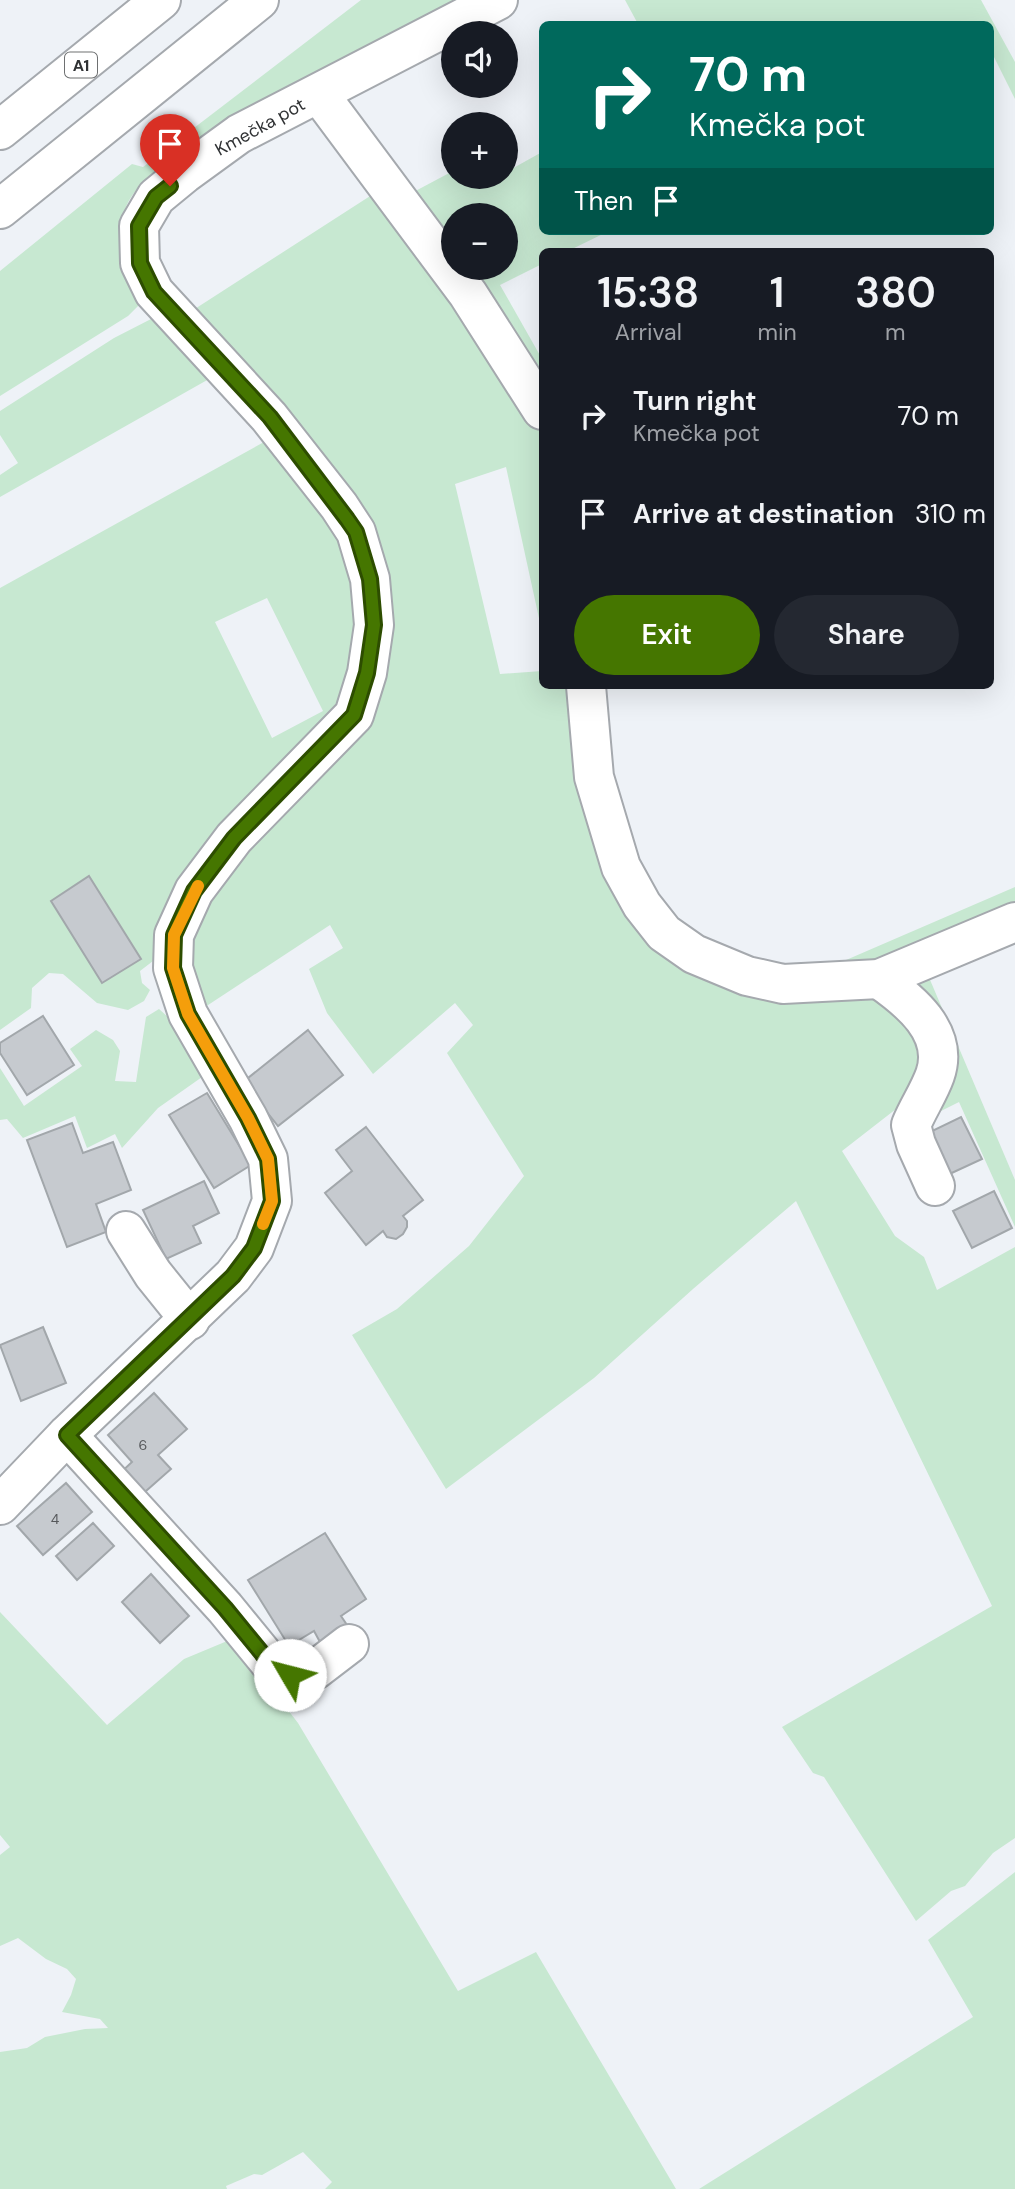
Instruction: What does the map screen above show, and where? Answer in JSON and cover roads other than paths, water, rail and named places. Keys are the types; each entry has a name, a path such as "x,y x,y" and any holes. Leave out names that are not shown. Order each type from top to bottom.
{"main road":[{"name":"A1","path":"0,130 161,0"},
{"path":"0,209 259,0"},
{"name":"Kmečka pot","path":"0,1504 67,1435 190,1320 233,1276 254,1248 272,1201 268,1159 248,1118 188,1014 173,968 174,935 194,891 234,838 354,715 367,673 374,625 370,579 356,532 270,417 154,292 140,263 139,226 156,197 239,134 498,0"},
{"path":"318,94 468,294 539,405"},
{"path":"586,689 594,777 621,867 642,905 664,933 694,954 747,976 783,984 879,979 1015,922"},
{"path":"879,979 902,996 927,1021 937,1049 936,1073 911,1125 916,1144 935,1186"},
{"path":"125,1231 153,1275 190,1320"},
{"path":"67,1435 225,1608 270,1663 290,1675 315,1670 349,1644"}]}
